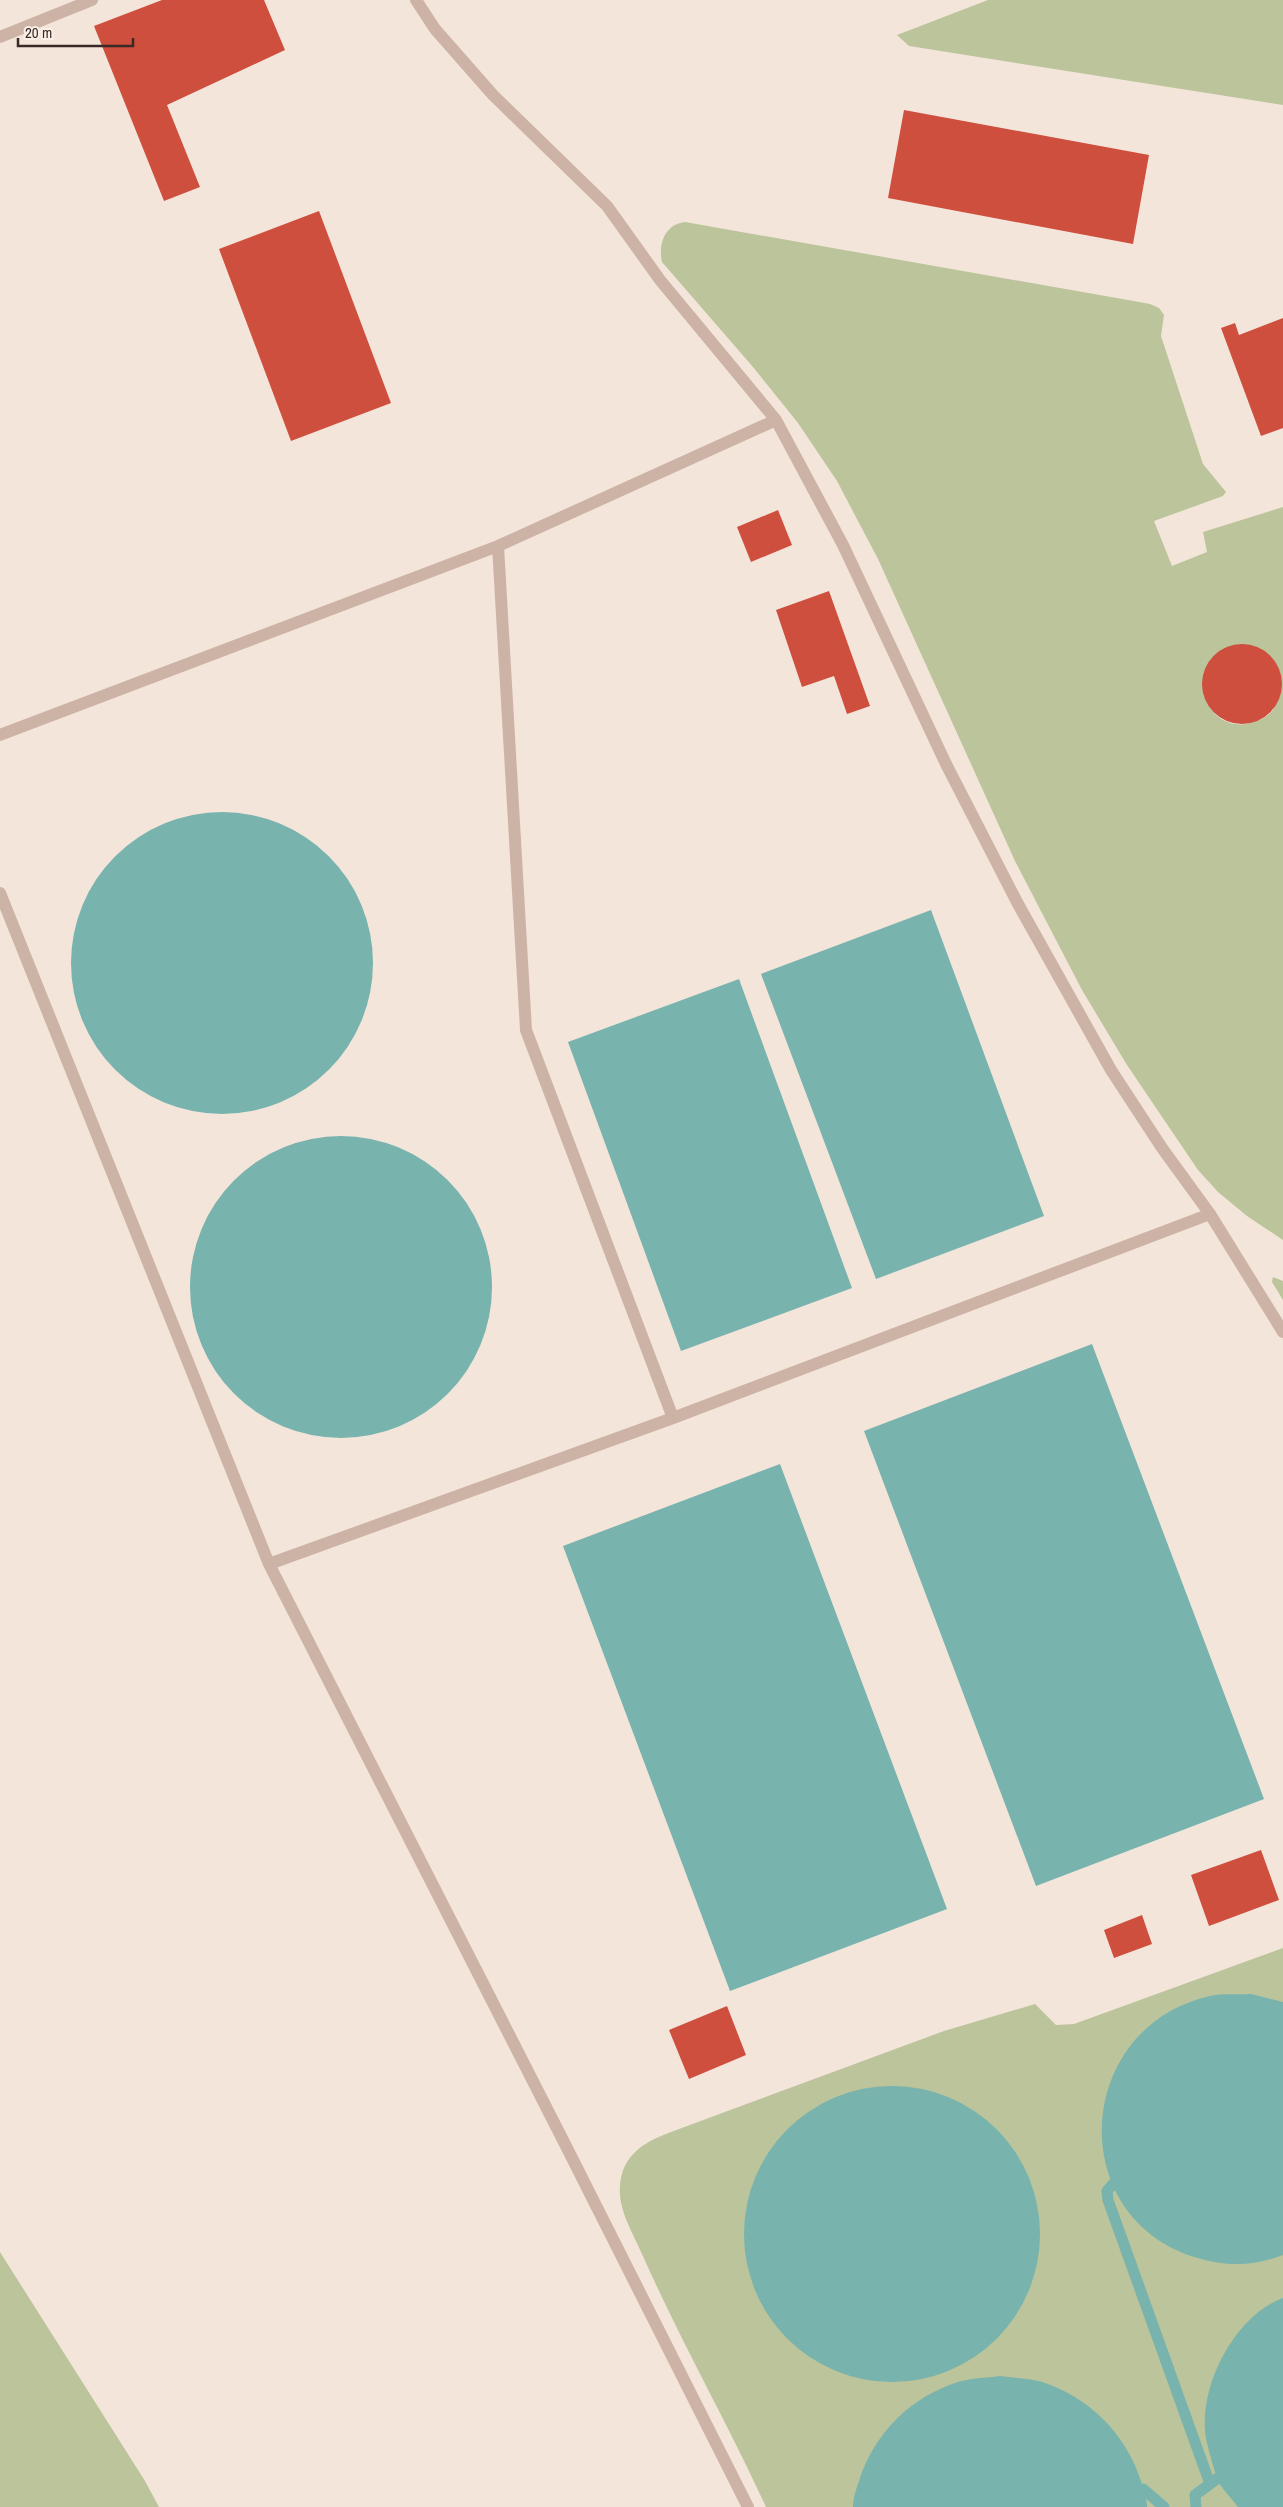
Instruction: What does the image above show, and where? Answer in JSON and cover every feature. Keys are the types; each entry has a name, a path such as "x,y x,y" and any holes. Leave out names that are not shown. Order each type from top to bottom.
{"lane":[{"path":"0,37 92,0"},
{"path":"416,0 435,30 494,95 607,206 660,280 776,420 842,545 946,764 1018,904 1111,1070 1162,1148 1210,1214 1283,1332"},
{"path":"0,735 498,546 776,420"},
{"path":"498,546 526,1030 673,1418"},
{"path":"0,893 269,1564 563,2139 748,2507"},
{"path":"269,1564 673,1418 1210,1214"}],"green space":[{"path":"988,0 1283,0 1283,105 909,46 897,35"},
{"path":"685,222 1128,300 1150,304 1159,308 1164,315 1161,336 1203,464 1226,492 1223,496 1154,521 1172,566 1207,552 1203,532 1283,507 1283,1240 1247,1216 1218,1192 1198,1170 1127,1065 1082,990 1015,861 878,559 837,481 798,423 753,367 662,262 661,248 664,236 672,227","holes":["1244,645 1264,653 1275,668 1277,678 1276,699 1273,710 1264,718 1254,722 1235,724 1220,718 1210,707 1204,692 1204,677 1210,662 1223,651"]},
{"path":"1273,1277 1283,1281 1283,1300 1272,1282"},
{"path":"1283,1948 1283,2507 766,2507 672,2318 624,2213 620,2195 622,2175 625,2166 636,2151 652,2140 671,2132 944,2031 1035,2004 1056,2025 1074,2024"},
{"path":"0,2252 145,2481 159,2507 0,2507"}],"water":[{"path":"207,812 237,812 266,818 293,829 318,846 339,867 356,892 367,919 373,948 373,978 362,1021 348,1047 329,1070 306,1089 280,1103 237,1114 207,1114 178,1108 151,1097 126,1080 105,1059 88,1034 77,1007 71,978 71,948 77,919 88,892 105,867 126,846 151,829 178,818"},
{"path":"931,910 1044,1216 876,1279 761,974"},
{"path":"739,979 852,1288 681,1351 568,1042"},
{"path":"326,1136 356,1136 385,1142 412,1153 437,1170 458,1191 475,1216 486,1243 492,1272 492,1302 481,1345 467,1371 448,1394 425,1413 399,1427 356,1438 326,1438 297,1432 270,1421 245,1404 224,1383 207,1358 196,1331 190,1302 190,1272 196,1243 207,1216 224,1191 245,1170 270,1153 297,1142"},
{"path":"1092,1344 1264,1799 1036,1886 864,1431"},
{"path":"780,1464 947,1909 730,1991 563,1546"},
{"path":"1251,1994 1283,2002 1283,2255 1251,2263 1230,2264 1198,2258 1154,2237 1124,2205 1106,2166 1102,2124 1110,2082 1131,2045 1165,2015 1210,1996"},
{"path":"892,2086 921,2089 949,2097 974,2111 997,2129 1015,2152 1029,2177 1037,2205 1040,2234 1037,2263 1029,2291 1015,2316 997,2339 974,2357 949,2371 921,2379 892,2382 863,2379 835,2371 810,2357 787,2339 769,2316 755,2291 747,2263 744,2234 747,2205 755,2177 769,2152 787,2129 810,2111 835,2097 863,2089"},
{"path":"1283,2298 1283,2507 1238,2507 1219,2483 1212,2463 1205,2423 1207,2401 1213,2379 1222,2358 1234,2338 1248,2321 1265,2307"},
{"path":"1000,2376 1042,2382 1059,2389 1075,2397 1104,2420 1126,2448 1134,2464 1146,2497 1147,2507 853,2507 854,2497 866,2464 884,2433 896,2420 924,2397 941,2389 958,2382"}],"building":[{"path":"162,0 264,0 285,50 167,105 200,187 164,201 94,26"},
{"path":"904,110 1149,155 1133,244 888,198"},
{"path":"319,211 391,403 291,441 219,249"},
{"path":"1283,318 1283,428 1261,436 1221,328 1235,323 1239,335"},
{"path":"778,510 792,545 751,562 737,527"},
{"path":"829,591 870,706 847,714 834,676 802,687 776,610"},
{"path":"1242,644 1257,647 1270,656 1279,669 1282,684 1279,699 1270,712 1257,721 1242,724 1227,721 1214,712 1205,699 1202,684 1205,669 1214,656 1227,647"},
{"path":"1261,1850 1279,1900 1209,1926 1191,1875"},
{"path":"1142,1915 1152,1944 1114,1958 1104,1930"},
{"path":"727,2006 746,2055 689,2079 669,2030"}],"waterway":[{"path":"1113,2184 1107,2191 1108,2200 1210,2484"},
{"path":"1196,2507 1195,2495 1218,2478"},
{"path":"1143,2489 1164,2507"}]}
